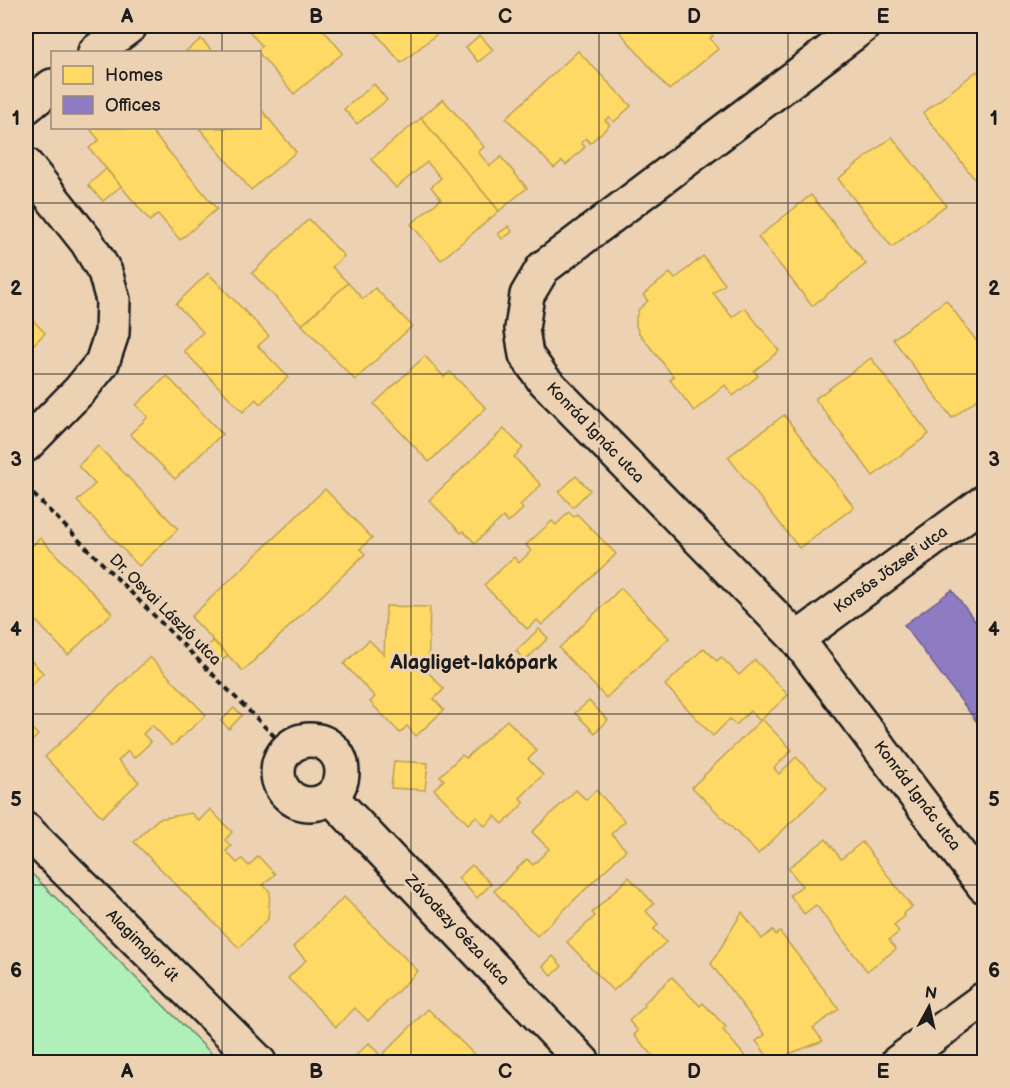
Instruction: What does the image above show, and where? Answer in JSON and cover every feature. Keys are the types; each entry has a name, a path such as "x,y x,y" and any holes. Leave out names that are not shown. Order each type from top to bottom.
{"street":[{"path":"96,51 129,26"},
{"name":"Konrád Ignác utca","path":"863,26 543,268 527,295 522,329 526,355 543,379 797,639 984,886"},
{"path":"26,107 51,87"},
{"path":"26,165 87,242 105,272 113,300 112,333 102,363 80,390 26,445"},
{"name":"Korsós József utca","path":"797,639 984,502"},
{"path":"315,739 336,751 343,768 341,783 331,797 318,804 300,803 288,795 280,784 278,773 279,764 287,749 302,740 315,739"},
{"name":"Závodszy Géza utca","path":"331,797 583,1062"},
{"name":"Alagimajor út","path":"26,830 259,1062"},
{"path":"898,1062 984,999"}],"path":[{"name":"Dr. Osvai László utca","path":"26,487 287,749"}],"green space":[{"path":"26,868 220,1062 26,1062"}],"building: Homes":[{"path":"26,26 41,26 26,38"},
{"path":"256,26 320,26 343,53 294,94 261,56 261,51 257,51 262,46 249,31"},
{"path":"370,26 447,26 401,63"},
{"path":"615,26 704,26 713,36 710,38 718,49 669,90"},
{"path":"480,35 493,50 478,62 466,47"},
{"path":"201,39 212,51 186,51"},
{"path":"578,51 631,106 614,122 609,117 605,120 610,125 590,143 586,138 581,143 585,147 566,165 562,161 554,168 506,118"},
{"path":"977,71 984,81 984,176 977,182 923,113"},
{"path":"374,84 387,100 357,124 344,109"},
{"path":"443,99 484,147 478,152 490,166 501,157 527,188 499,211 421,118"},
{"path":"261,109 296,152 251,190 200,129 261,129"},
{"path":"421,118 499,211 441,260 411,224 441,199 431,187 441,178 427,162 396,188 371,159"},
{"path":"150,129 217,209 180,240 158,214 150,221 89,148 99,140 91,130"},
{"path":"892,137 946,205 892,247 838,179"},
{"path":"106,169 121,186 103,201 88,185"},
{"path":"811,195 866,264 812,306 758,237"},
{"path":"309,219 344,256 332,267 348,283 302,325 252,273"},
{"path":"509,226 512,232 502,239 498,234"},
{"path":"703,256 725,284 713,293 732,317 745,308 779,351 754,371 758,376 733,396 725,385 694,411 670,380 674,377 639,333 636,317 639,309 648,301 643,295 670,273 675,279"},
{"path":"208,273 269,336 258,346 288,377 260,404 256,399 243,412 184,351 203,332 176,304"},
{"path":"348,283 363,299 375,288 412,326 355,380 302,325"},
{"path":"946,300 984,351 984,394 952,418 893,339"},
{"path":"26,313 45,333 26,352"},
{"path":"425,356 444,377 450,372 486,408 429,462 374,404"},
{"path":"871,358 929,434 873,476 815,399"},
{"path":"167,376 222,434 175,479 130,434 148,417 136,405"},
{"path":"784,415 854,507 799,548 728,457"},
{"path":"504,429 523,448 514,457 541,485 520,505 523,509 508,523 503,517 475,543 463,531 461,533 429,500"},
{"path":"98,446 178,529 139,566 77,501 95,484 78,466"},
{"path":"576,476 590,490 573,507 559,492"},
{"path":"325,489 372,538 360,549 365,554 243,671 191,617"},
{"path":"569,512 574,517 577,514 616,554 542,625 537,620 527,629 484,585 514,557 519,563 531,551 526,545 552,521 556,525"},
{"path":"40,538 112,613 68,655 26,610 26,552"},
{"path":"984,562 984,578 977,567"},
{"path":"621,588 669,638 606,698 559,648"},
{"path":"386,606 430,607 428,672 444,689 434,699 444,710 416,736 407,726 400,733 370,702 375,697 344,664 369,640 384,655"},
{"path":"539,629 548,638 525,661 516,651"},
{"path":"213,641 228,655 218,664 204,650"},
{"path":"704,648 717,661 721,657 739,675 755,660 788,695 760,721 750,711 736,725 730,719 713,736 665,685"},
{"path":"26,655 43,673 26,690"},
{"path":"150,657 206,715 172,746 152,725 143,734 151,742 134,758 128,751 118,761 139,782 102,817 45,757"},
{"path":"589,701 608,720 595,733 575,713"},
{"path":"234,708 242,715 229,729 221,721"},
{"path":"762,719 792,750 774,768 779,774 796,757 827,788 758,854 692,787"},
{"path":"507,720 537,751 528,759 543,775 520,798 524,803 503,824 495,816 485,826 476,816 468,824 434,789 444,780 440,776 462,755 466,758"},
{"path":"26,725 38,735 26,747"},
{"path":"394,761 428,763 425,790 391,788"},
{"path":"576,790 586,800 596,790 625,821 611,834 626,850 537,936 494,891 527,859 533,865 549,849 532,832"},
{"path":"210,809 232,832 225,840 231,846 226,851 237,863 242,859 249,866 258,856 275,874 263,885 270,892 268,919 239,948 134,842 158,819 191,813 199,821"},
{"path":"826,839 841,859 862,842 912,907 894,925 899,932 889,940 896,949 867,971 816,905 804,914 790,895 802,886 788,868"},
{"path":"472,865 491,884 477,898 458,878"},
{"path":"629,877 654,904 646,911 658,924 654,929 666,942 613,991 567,942 595,916 592,913"},
{"path":"344,897 418,971 368,1021 355,1008 336,1027 288,978 306,960 293,947"},
{"path":"742,912 762,939 773,930 776,935 780,932 839,1009 813,1028 823,1041 789,1054 778,1062 772,1062 756,1041 765,1035 711,964"},
{"path":"553,956 562,966 552,976 543,966"},
{"path":"672,977 700,1006 703,1003 726,1027 723,1030 749,1061 659,1062 634,1035 638,1031 629,1021 645,1006 643,1004"},
{"path":"428,1009 482,1062 374,1062 381,1056"},
{"path":"369,1043 381,1056 374,1062 349,1062"}],"building: Offices":[{"path":"952,590 984,633 983,730 904,625"}],"district":[{"name":"Alagliget-lakópark","path":"474,663"}]}
